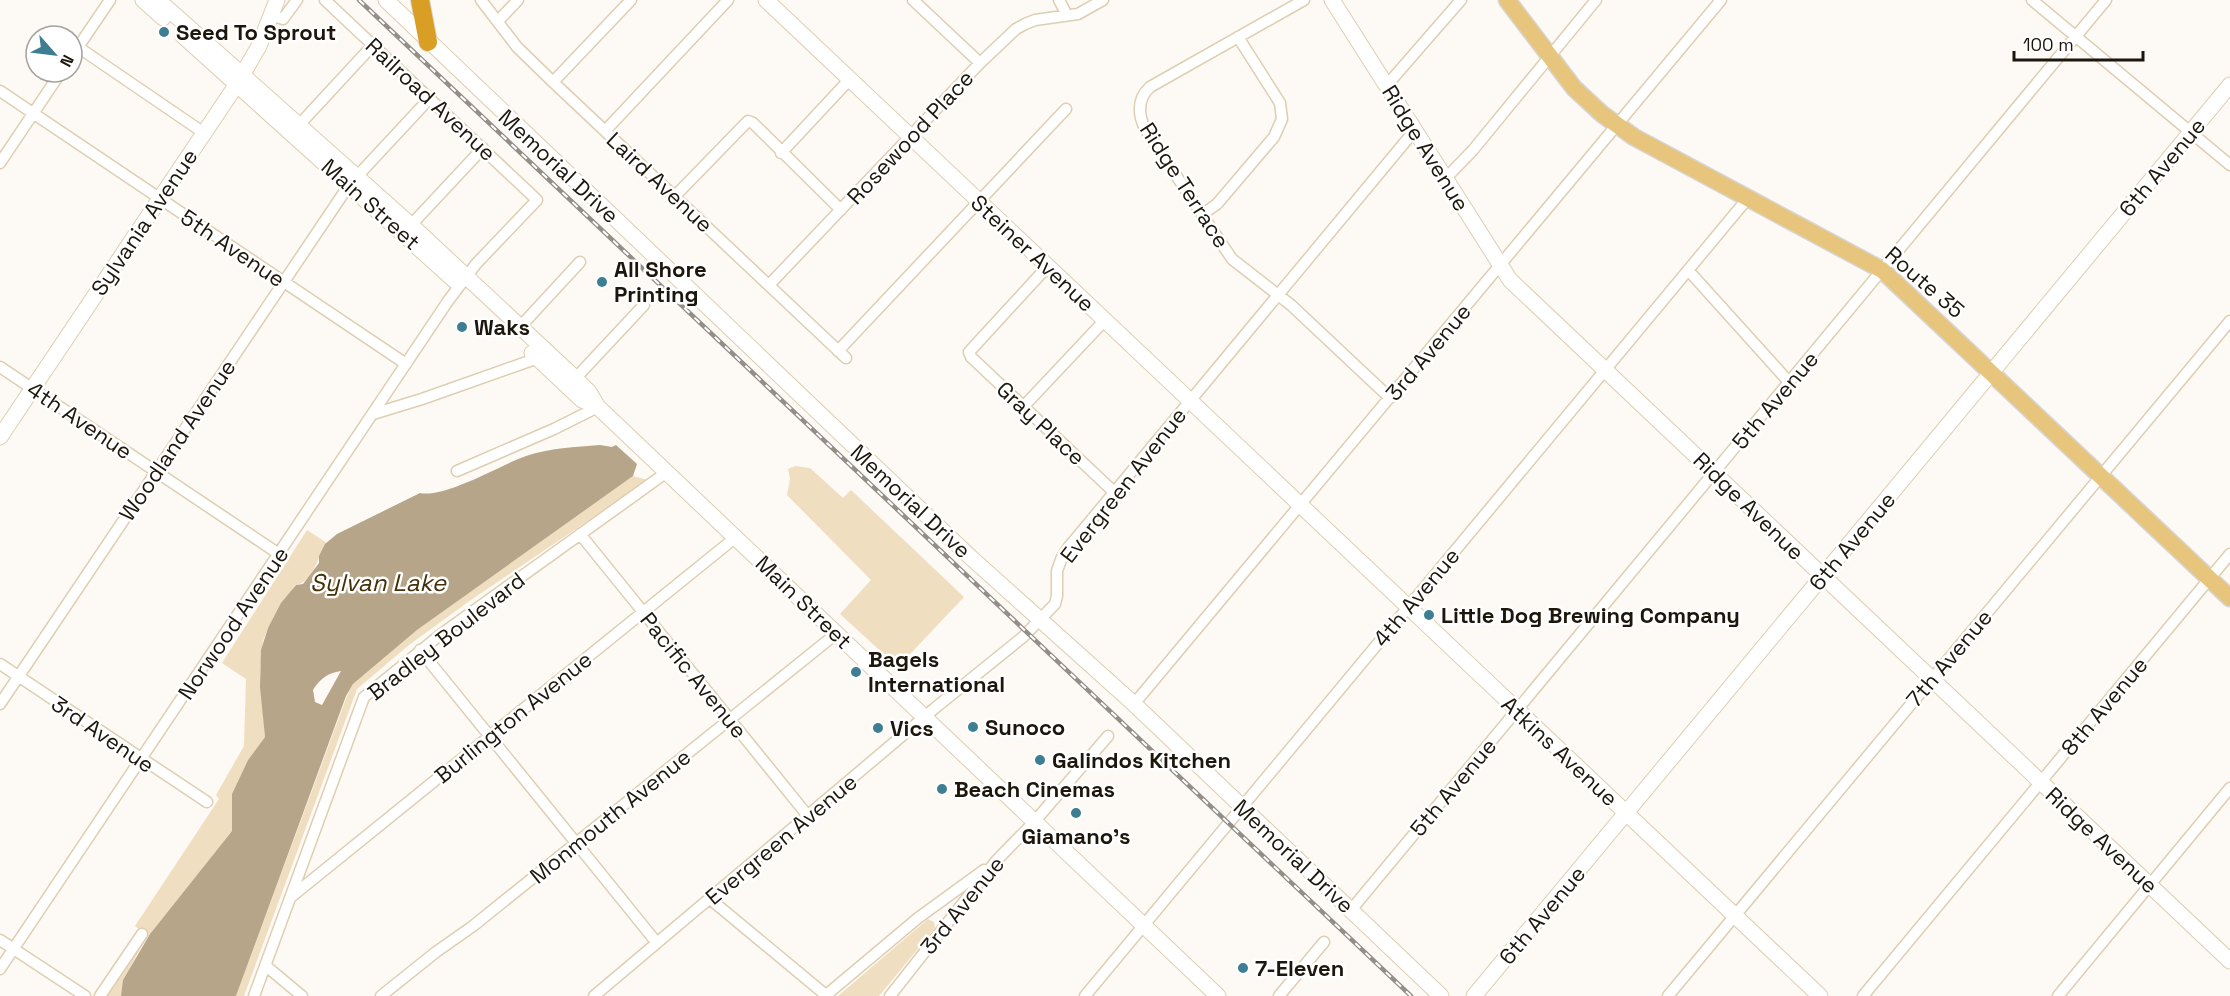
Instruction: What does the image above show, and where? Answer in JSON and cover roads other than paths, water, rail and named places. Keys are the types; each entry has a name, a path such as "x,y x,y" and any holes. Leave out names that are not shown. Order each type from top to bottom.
{"highway":[{"path":"420,0 428,42"}],"main road":[{"name":"Route 35","path":"1507,0 1574,88 1617,125 1882,270 2230,598"}],"street":[{"path":"84,39 110,0"},
{"name":"Main Street","path":"143,0 239,79 300,125 352,181 411,225 538,358 589,392 598,407 1218,996"},
{"name":"Main Street","path":"158,0 239,79 463,281 520,327 571,382"},
{"name":"Sylvania Avenue","path":"0,437 239,79 259,45 277,0"},
{"path":"271,15 283,19 297,0"},
{"name":"Railroad Avenue","path":"325,0 537,200"},
{"name":"Memorial Drive","path":"386,0 967,554 1134,704 1441,996"},
{"name":"Laird Avenue","path":"482,0 517,46 553,82 842,355 979,202"},
{"path":"498,21 518,0"},
{"path":"553,82 631,0"},
{"path":"605,130 728,0"},
{"name":"Steiner Avenue","path":"766,0 1300,505"},
{"path":"913,0 980,63"},
{"path":"1059,0 1067,15"},
{"name":"Rosewood Place","path":"770,285 980,63 1016,29 1025,24 1078,14 1104,0"},
{"name":"Ridge Terrace","path":"1304,0 1150,87 1142,98 1140,112 1145,129 1232,259 1291,305 1390,398"},
{"name":"Ridge Avenue","path":"1332,0 1510,280 2230,961"},
{"path":"1387,85 1461,0"},
{"path":"1445,179 1473,150 1596,0"},
{"name":"3rd Avenue","path":"1134,704 1721,0"},
{"path":"2032,0 2230,165"},
{"name":"5th Avenue","path":"1351,910 2106,0"},
{"path":"1203,214 1217,204 1274,137 1282,119 1280,104 1238,37"},
{"path":"300,125 373,45"},
{"path":"84,58 204,133"},
{"path":"781,153 850,80"},
{"path":"0,164 53,84"},
{"name":"6th Avenue","path":"1474,996 2230,85"},
{"name":"5th Avenue","path":"0,91 406,364"},
{"name":"Woodland Avenue","path":"0,704 352,181 430,98"},
{"path":"979,202 1066,109"},
{"path":"675,196 748,122 753,123 781,153 842,210"},
{"name":"Evergreen Avenue","path":"594,996 1023,637 1040,620 1055,603 1057,571 1062,557 1415,130"},
{"path":"411,225 483,148"},
{"name":"4th Avenue","path":"1085,996 1748,198"},
{"name":"Norwood Avenue","path":"0,969 463,281 537,200"},
{"path":"520,327 580,262"},
{"name":"Gray Place","path":"1048,266 969,352 971,357 1115,493"},
{"path":"1688,270 1789,382"},
{"path":"571,382 644,305"},
{"path":"1024,406 1105,321"},
{"name":"7th Avenue","path":"1668,996 2230,321"},
{"path":"373,414 538,358"},
{"name":"4th Avenue","path":"0,367 279,554"},
{"path":"457,471 554,429 598,407"},
{"name":"Bradley Boulevard","path":"254,996 364,697 420,650 667,472"},
{"name":"Atkins Avenue","path":"1300,505 1820,996"},
{"name":"Pacific Avenue","path":"580,534 808,816"},
{"name":"Burlington Avenue","path":"291,897 736,537"},
{"name":"8th Avenue","path":"1863,996 2230,554"},
{"name":"Monmouth Avenue","path":"381,996 473,926 837,633"},
{"path":"420,650 657,943"},
{"name":"3rd Avenue","path":"0,664 207,802"},
{"name":"3rd Avenue","path":"890,996 996,861 1035,821 1108,736"},
{"path":"2058,996 2230,788"},
{"path":"710,899 826,996 918,918 996,861"},
{"path":"100,996 142,934"},
{"path":"0,940 85,996"},
{"path":"1279,996 1324,942"},
{"path":"266,966 302,996"}],"water":[{"name":"Sylvan Lake","path":"600,445 612,447 616,445 637,464 633,476 417,630 353,684 346,696 236,996 121,996 123,980 150,934 232,831 232,794 248,760 265,737 260,687 261,650 268,628 281,603 296,585 303,584 319,563 319,556 325,544 337,534 420,493 444,491 535,453","holes":["341,671 322,705 315,702 313,690 324,677"]}],"railway":[{"path":"359,0 1411,996"}],"place":[{"name":"Seed To Sprout","path":"164,32"},
{"name":"All Shore Printing","path":"602,282"},
{"name":"Waks","path":"462,327"},
{"name":"Little Dog Brewing Company","path":"1429,615"},
{"name":"Bagels International","path":"856,672"},
{"name":"Sunoco","path":"973,727"},
{"name":"Vics","path":"878,728"},
{"name":"Galindos Kitchen","path":"1040,760"},
{"name":"Beach Cinemas","path":"942,789"},
{"name":"Giamano's","path":"1076,813"},
{"name":"7-Eleven","path":"1243,968"}]}
